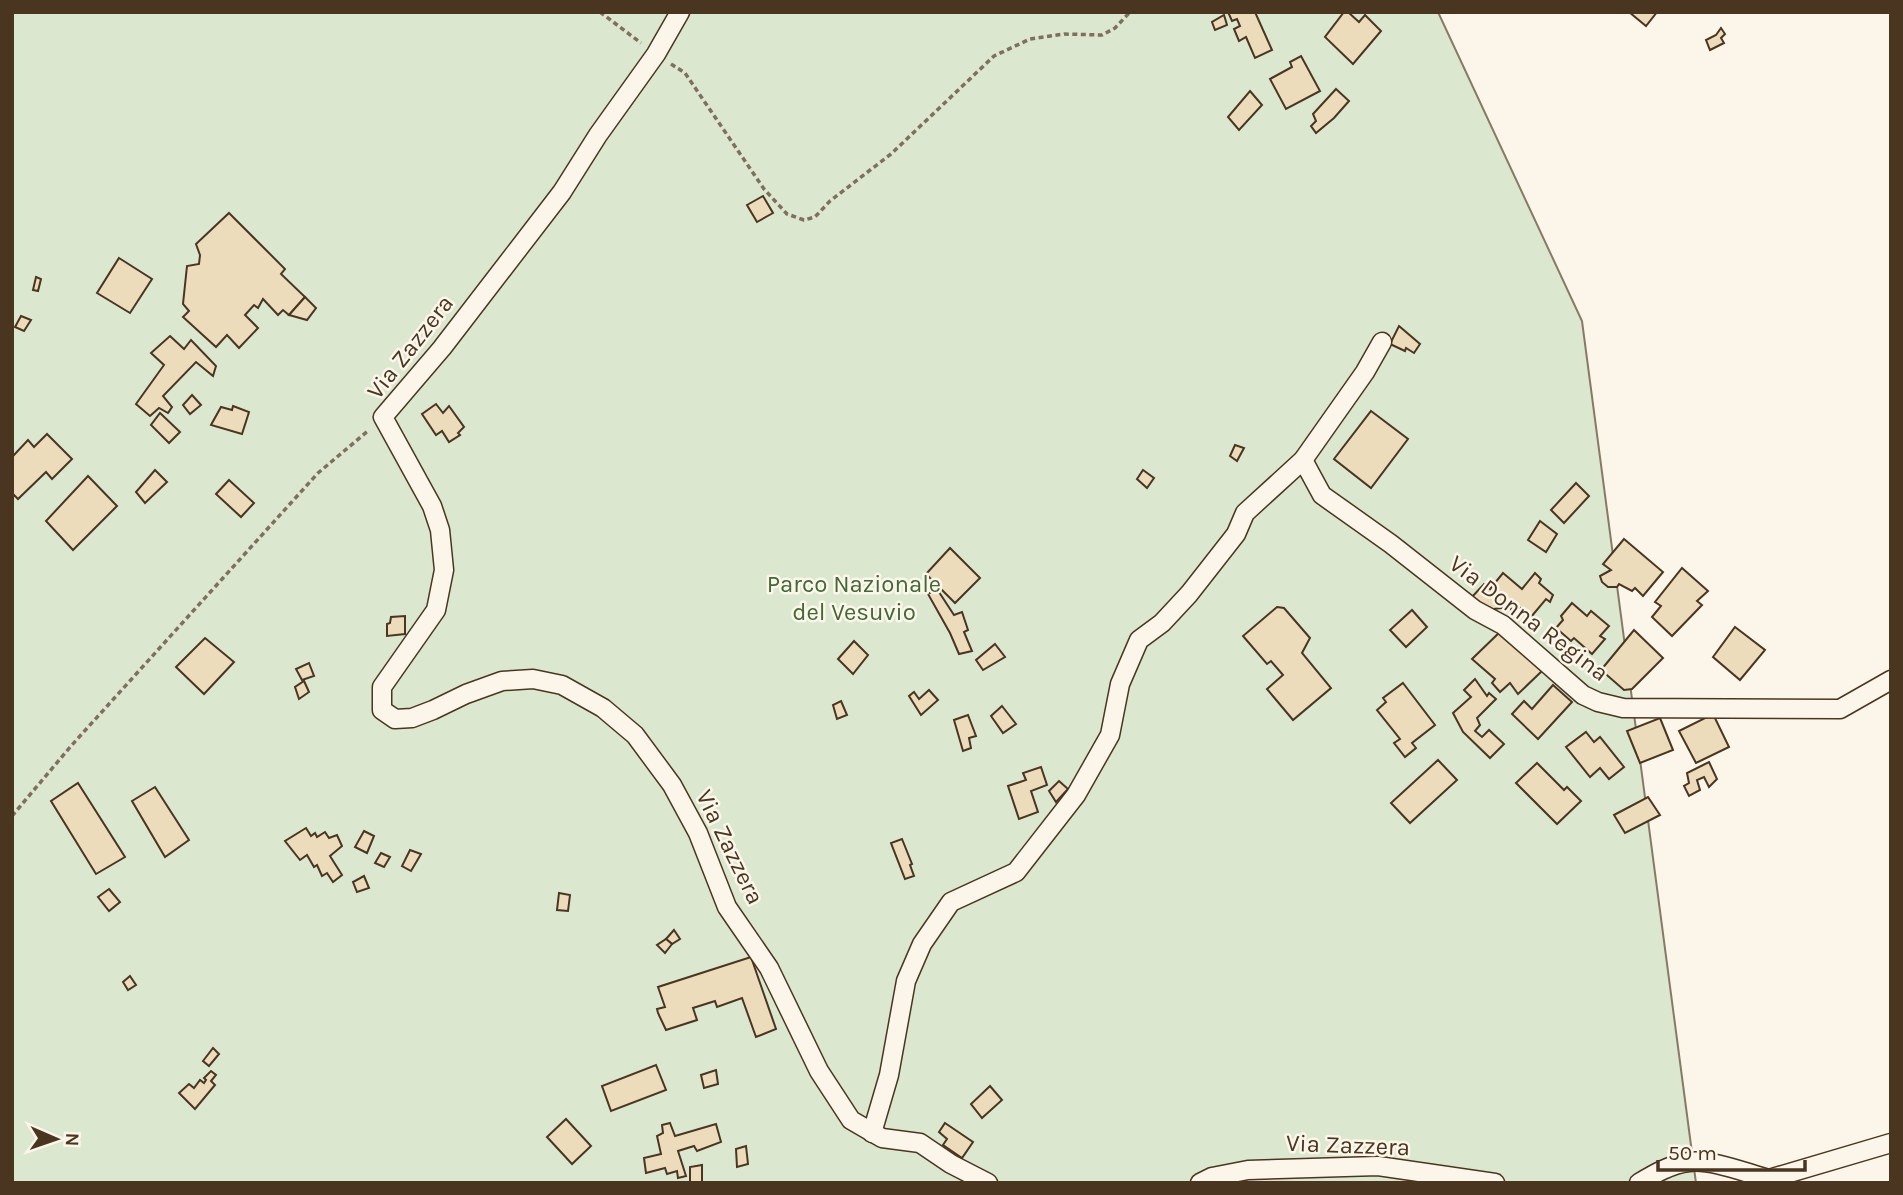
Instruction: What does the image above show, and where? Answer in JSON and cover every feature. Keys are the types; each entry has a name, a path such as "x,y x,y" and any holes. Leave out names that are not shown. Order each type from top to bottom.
{"street":[{"name":"Via Zazzera","path":"680,12 656,54 598,135 562,192 442,348 383,418 432,506 440,530 444,570 436,610 382,687 382,710 395,719 412,718 502,681 533,679 562,685 603,708 635,735 672,785 698,833 727,907 769,968 819,1071 850,1120 882,1138 920,1143 951,1164 988,1183"},
{"path":"872,1133 889,1075 905,982 922,944 951,902 1016,872 1076,795 1110,735 1120,684 1139,640 1162,623 1189,594 1236,534 1245,513 1303,460 1365,372 1382,342"},
{"name":"Via Donna Regina","path":"1303,460 1322,495 1391,544 1475,610 1503,625 1583,695 1598,702 1623,708 1840,709 1891,680"},
{"path":"1639,1183 1663,1169 1689,1161 1706,1162 1768,1181 1891,1143"},
{"name":"Via Zazzera","path":"1200,1183 1212,1177 1248,1170 1366,1166 1495,1183"}],"path":[{"path":"600,12 685,74 764,189 787,214 804,220 815,217 830,201 891,154 994,56 1030,39 1064,34 1102,35 1115,28 1130,12"},
{"path":"12,816 71,746 318,473 383,418"}],"green space":[{"name":"Parco Nazionale del Vesuvio","path":"12,12 1438,12 1582,321 1696,1183 12,1183"}],"building":[{"path":"1228,12 1255,12 1272,50 1255,58 1246,37 1239,41 1234,29 1240,26 1237,19 1232,21"},
{"path":"1344,12 1348,12 1359,22 1365,15 1381,31 1353,64 1325,37"},
{"path":"1629,12 1657,12 1646,26"},
{"path":"1224,15 1227,25 1215,30 1212,22"},
{"path":"1721,28 1725,34 1721,38 1724,43 1710,50 1706,40 1716,35"},
{"path":"1301,56 1320,91 1286,109 1270,79 1292,67 1290,62"},
{"path":"1336,89 1349,101 1316,133 1311,126 1316,121 1313,114"},
{"path":"1250,91 1262,105 1239,130 1228,117"},
{"path":"763,196 773,213 757,222 747,205"},
{"path":"229,213 285,269 281,274 305,297 289,315 283,310 278,315 263,299 258,308 254,305 245,315 258,328 239,348 227,335 216,347 183,317 189,311 183,304 187,266 199,264 200,255 196,244"},
{"path":"119,258 152,279 130,313 97,293"},
{"path":"36,277 41,279 38,291 33,290"},
{"path":"305,297 316,308 307,320 289,315"},
{"path":"21,316 31,320 24,331 15,327"},
{"path":"1399,326 1420,344 1414,353 1390,344"},
{"path":"170,336 184,349 191,340 216,366 213,376 196,362 163,396 172,407 168,413 159,408 150,416 136,404 164,365 151,353"},
{"path":"192,395 201,405 190,414 183,405"},
{"path":"436,404 443,413 449,406 464,427 458,433 460,435 449,442 442,431 436,435 422,414"},
{"path":"233,406 249,412 242,434 211,425 221,407 232,410"},
{"path":"1371,411 1408,439 1371,488 1334,459"},
{"path":"160,413 180,432 169,443 151,425"},
{"path":"47,434 72,459 52,479 46,472 18,499 12,493 12,453 14,455 28,440 34,447"},
{"path":"1235,445 1244,448 1237,461 1230,456"},
{"path":"155,470 167,482 145,503 136,492"},
{"path":"1143,470 1154,478 1147,488 1137,479"},
{"path":"88,476 117,506 73,550 46,521"},
{"path":"229,480 254,503 241,517 216,494"},
{"path":"1576,483 1589,496 1564,523 1551,510"},
{"path":"1540,521 1557,534 1546,552 1528,540"},
{"path":"1624,539 1663,572 1643,596 1635,588 1632,591 1619,584 1617,587 1608,587 1600,576 1611,570 1603,564"},
{"path":"950,548 980,578 955,603 926,574"},
{"path":"1682,568 1708,591 1697,601 1702,605 1672,636 1652,617 1661,606 1655,602"},
{"path":"1503,573 1522,589 1535,573 1541,579 1539,583 1553,595 1550,602 1546,599 1531,617 1519,607 1513,613 1510,607 1485,610 1471,598 1484,584 1490,589"},
{"path":"937,589 954,615 962,612 968,630 964,632 972,651 959,654 928,594"},
{"path":"1572,603 1587,616 1591,611 1609,626 1600,636 1605,639 1592,654 1574,638 1571,641 1556,628 1563,620 1561,616"},
{"path":"1277,607 1284,608 1310,638 1302,653 1331,688 1293,720 1267,689 1283,675 1271,661 1267,664 1243,636"},
{"path":"1412,610 1427,627 1406,647 1390,630"},
{"path":"405,616 405,634 387,636 387,624 390,623 391,617"},
{"path":"1735,627 1765,650 1740,680 1713,657"},
{"path":"1502,630 1542,671 1518,694 1510,683 1500,692 1492,683 1495,679 1472,659"},
{"path":"1634,630 1663,658 1632,689 1624,690 1601,670"},
{"path":"205,638 234,662 204,694 176,667"},
{"path":"854,641 868,655 853,674 838,659"},
{"path":"995,644 1005,657 983,670 976,660"},
{"path":"309,663 314,676 302,680 296,669"},
{"path":"1475,679 1487,696 1489,693 1496,699 1477,718 1480,725 1475,731 1482,737 1489,730 1504,744 1490,758 1463,732 1453,713 1471,697 1464,690"},
{"path":"304,681 309,692 299,699 295,687"},
{"path":"1403,683 1435,725 1412,743 1416,748 1405,757 1394,743 1400,739 1377,710 1386,702 1383,698"},
{"path":"1553,685 1572,702 1538,739 1512,714 1524,701 1532,709"},
{"path":"929,690 938,700 921,715 909,696 914,692 919,699"},
{"path":"841,701 847,715 837,719 833,705"},
{"path":"1002,706 1016,724 1003,733 991,716"},
{"path":"1713,714 1729,747 1696,763 1679,731"},
{"path":"968,715 976,736 969,738 971,748 963,751 954,720"},
{"path":"1660,718 1673,750 1640,763 1627,731"},
{"path":"1586,732 1594,742 1600,737 1624,767 1609,779 1600,768 1590,777 1566,747"},
{"path":"1438,760 1457,780 1410,823 1391,803"},
{"path":"1709,762 1717,779 1709,787 1704,777 1697,780 1700,790 1689,796 1684,786 1689,783 1687,773"},
{"path":"1537,763 1564,790 1567,787 1581,801 1557,824 1516,783"},
{"path":"1041,767 1047,785 1031,791 1038,812 1019,819 1008,786 1026,780 1023,773"},
{"path":"1059,781 1068,789 1056,802 1049,791"},
{"path":"78,783 125,857 96,874 51,801"},
{"path":"155,787 189,840 165,857 132,801"},
{"path":"1648,797 1660,815 1625,833 1614,815"},
{"path":"306,828 311,836 315,833 317,837 325,832 329,838 337,835 342,846 330,856 342,875 333,882 327,873 322,876 317,865 314,867 307,855 300,860 285,841"},
{"path":"364,831 374,836 367,853 355,847"},
{"path":"902,839 914,876 905,879 891,843"},
{"path":"410,850 421,854 411,871 402,866"},
{"path":"381,853 390,857 384,867 375,863"},
{"path":"364,876 369,888 357,892 353,882"},
{"path":"109,889 120,902 109,911 98,897"},
{"path":"559,893 570,895 568,911 557,910"},
{"path":"674,930 680,939 672,944 666,939"},
{"path":"666,939 672,944 665,953 657,945"},
{"path":"751,957 776,1029 756,1037 742,998 717,1007 715,1001 693,1008 697,1020 666,1030 657,1009 665,1007 658,987"},
{"path":"130,976 136,985 128,990 123,982"},
{"path":"213,1048 219,1054 209,1066 203,1061"},
{"path":"656,1065 666,1090 611,1111 602,1086"},
{"path":"716,1070 718,1084 704,1088 701,1075"},
{"path":"211,1071 216,1075 211,1081 215,1085 195,1109 179,1093 189,1084 194,1088 200,1080 204,1083 204,1078"},
{"path":"990,1086 1002,1100 982,1118 971,1104"},
{"path":"566,1119 591,1146 572,1164 547,1137"},
{"path":"670,1123 675,1136 716,1124 721,1142 697,1151 694,1146 678,1151 686,1176 678,1178 677,1171 667,1174 665,1168 646,1173 644,1158 661,1154 657,1136 663,1133 662,1125"},
{"path":"945,1123 973,1142 962,1158 943,1145 947,1139 939,1132"},
{"path":"746,1146 748,1164 737,1167 736,1149"},
{"path":"702,1165 702,1183 690,1183 690,1167"}]}
